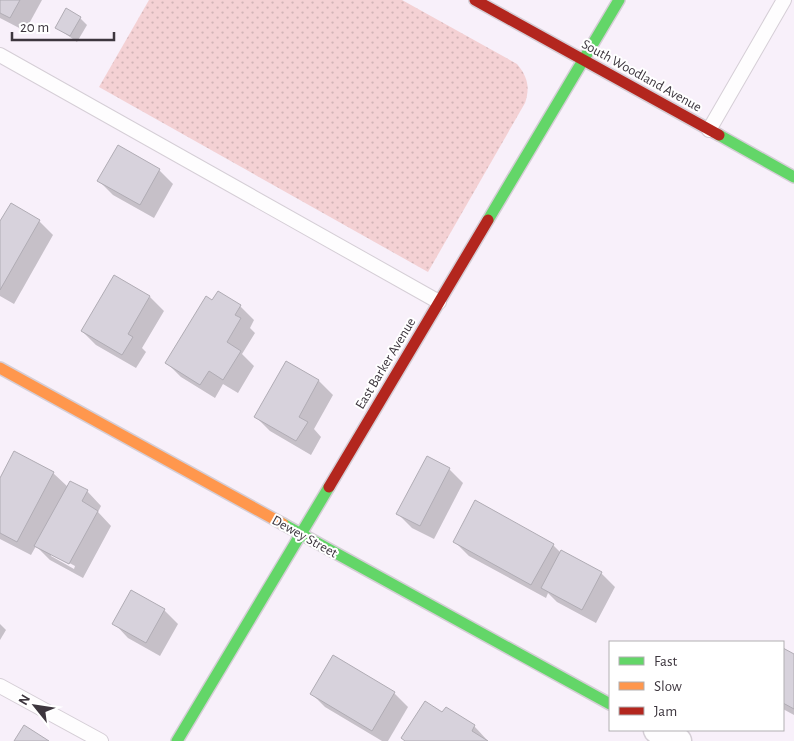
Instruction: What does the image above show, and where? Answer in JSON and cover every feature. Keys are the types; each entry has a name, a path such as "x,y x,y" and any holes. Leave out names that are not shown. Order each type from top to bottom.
{"street":[{"name":"South Woodland Avenue","path":"475,0 794,177"},
{"name":"East Barker Avenue","path":"177,741 619,0"},
{"name":"Dewey Street","path":"0,368 609,703"},
{"path":"659,731 678,741"}],"lane":[{"path":"709,130 784,0"},
{"path":"0,55 439,302"},
{"path":"0,686 101,741"}],"shaded area":[{"path":"149,0 402,0 517,64 526,78 528,87 527,98 428,272 99,87"}],"building":[{"path":"0,0 20,0 10,18 0,13"},
{"path":"66,8 81,17 70,36 55,28"},
{"path":"118,145 160,169 140,205 97,181"},
{"path":"11,203 40,220 0,290 0,221"},
{"path":"114,275 150,296 128,334 133,337 122,355 81,331"},
{"path":"218,291 241,305 235,315 241,318 227,342 241,351 223,380 209,371 200,385 165,363 206,296 212,300"},
{"path":"286,361 319,380 299,417 308,422 296,441 254,417"},
{"path":"14,451 54,472 17,542 0,533 0,478"},
{"path":"427,456 450,468 420,526 396,514"},
{"path":"70,481 88,490 82,501 98,511 69,564 34,546"},
{"path":"475,500 554,544 531,585 453,542"},
{"path":"561,550 602,572 582,610 541,588"},
{"path":"131,590 165,609 146,643 112,624"},
{"path":"784,649 794,654 794,709 784,704"},
{"path":"333,655 395,692 372,731 310,694"},
{"path":"425,701 442,712 446,707 475,725 472,731 488,741 405,741 401,738"},
{"path":"24,725 49,741 14,741"}],"traffic: fast":[{"path":"488,220 619,0"},
{"path":"719,135 794,177"},
{"path":"177,741 329,487"},
{"path":"283,524 609,703"}],"traffic: slow":[{"path":"0,368 283,524"}],"traffic: jam":[{"path":"475,0 719,135"},
{"path":"329,487 488,220"}]}
